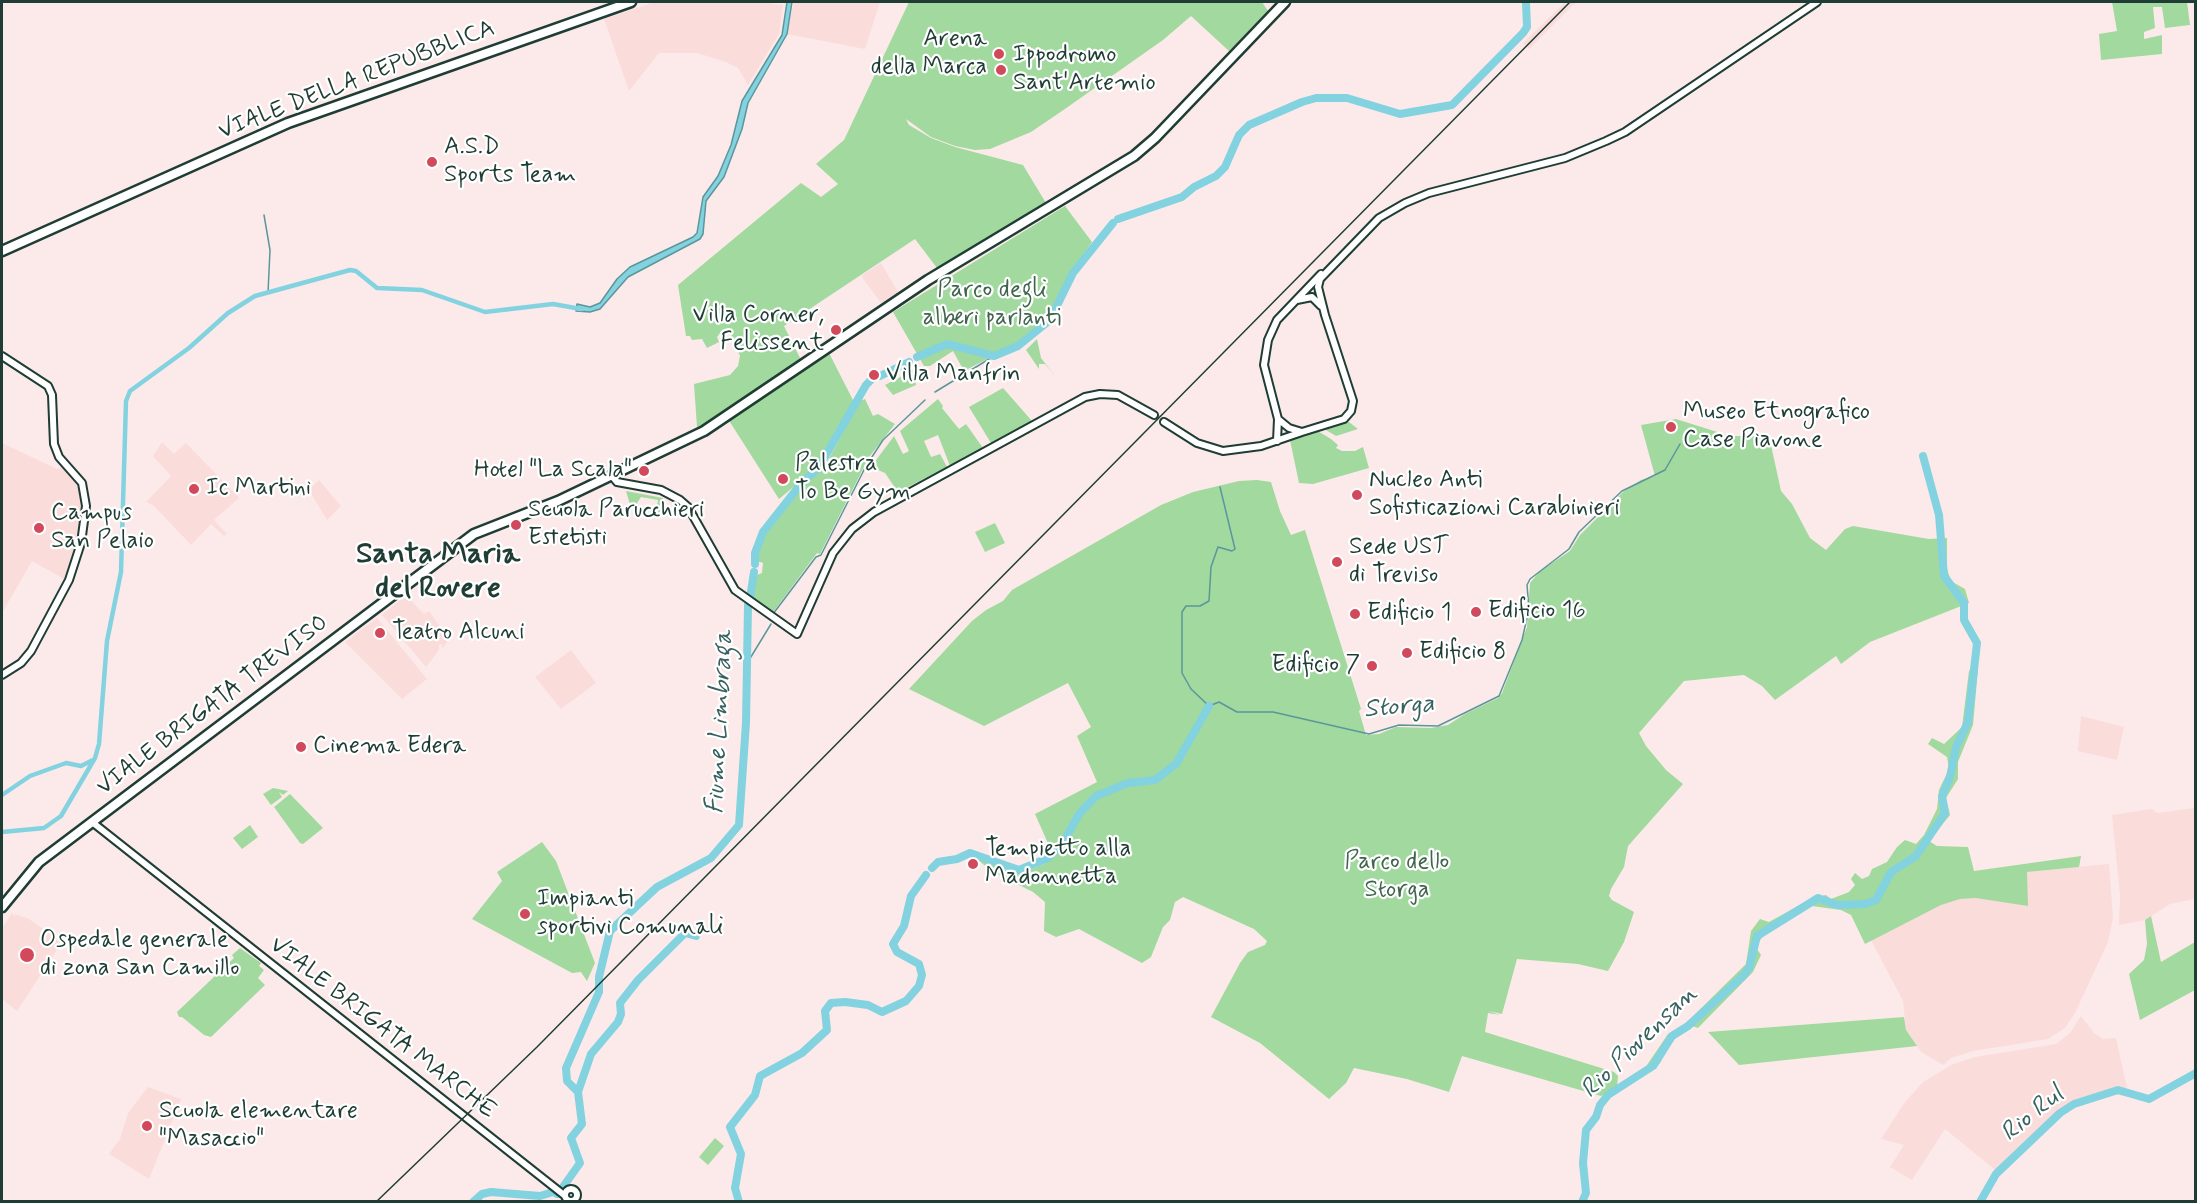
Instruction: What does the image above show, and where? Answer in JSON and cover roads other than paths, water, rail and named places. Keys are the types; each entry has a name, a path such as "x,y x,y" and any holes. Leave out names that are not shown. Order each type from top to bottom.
{"main road":[{"name":"VIALE DELLA REPUBBLICA","path":"2,251 288,123 631,2"},
{"name":"VIALE BRIGATA TREVISO","path":"2,908 34,866 474,534 621,472 709,428 928,280 1134,156 1155,138 1285,2"}],"street":[{"path":"1276,441 1278,419 1266,380 1265,352 1273,327 1289,306 1379,218 1405,203 1445,189 1565,158 1625,132 1817,2"},
{"path":"1164,422 1197,443 1217,450 1241,450 1344,418 1352,407 1318,287 1320,279 1330,266"},
{"path":"1289,306 1303,297 1312,297 1318,302 1325,315"},
{"path":"2,356 48,386 51,395 54,444 59,457 82,483 86,506 79,552 69,580 31,651 21,663 2,675"},
{"path":"612,476 617,482 661,490 680,500 688,507 735,590 794,633 806,614 833,553 867,516 1080,399 1104,393 1129,399 1154,415"},
{"path":"1278,419 1289,428 1302,432"},
{"path":"621,472 621,479 626,484"},
{"path":"99,830 101,816"},
{"name":"VIALE BRIGATA MARCHE","path":"92,822 99,830 562,1192"},
{"path":"574,1189 577,1195 572,1201 562,1192 574,1189"}],"water":[{"path":"787,2 792,2 787,34 748,103 742,129 724,177 706,201 703,234 700,239 628,277 600,309 590,312 576,311 577,304 590,307 600,303 617,279 630,267 697,233 703,197 718,176 731,145 742,101 782,35"}],"waterway":[{"name":"Fiume Limbraga","path":"1118,219 1182,197 1194,187 1216,176 1225,167 1239,135 1249,125 1302,102 1316,98 1347,98 1400,114 1452,105 1523,33 1527,27 1526,2"},
{"path":"264,215 270,250 268,293"},
{"name":"Fiume Limbraga","path":"917,357 947,344 994,356 1018,346 1050,320 1073,273 1113,223"},
{"path":"2,832 44,828 61,816 95,758 99,744 107,641 121,572 126,401 130,391 189,348 228,313 255,296 350,270 356,271 377,288 422,290 485,312 553,304 581,309"},
{"path":"935,392 994,356"},
{"name":"Fiume Limbraga","path":"880,376 909,362"},
{"name":"Fiume Limbraga","path":"755,564 755,553 763,532 800,485 819,467 871,380"},
{"path":"773,614 816,557 821,555 866,466 883,440 925,400"},
{"name":"Storga","path":"1220,487 1235,549 1232,551 1218,547 1211,567 1209,601 1200,606 1186,606 1182,612 1182,673 1191,689 1209,706 1219,702 1237,712 1273,712 1369,734 1399,725 1438,726 1499,696 1522,640 1529,609 1527,585 1530,579 1569,549 1579,532 1622,491 1665,470 1680,444"},
{"name":"Rio Piovensan","path":"1582,1202 1586,1193 1583,1163 1586,1130 1608,1095 1653,1066 1672,1036 1688,1026 1744,975 1749,968 1757,936 1818,898 1837,905 1865,904 1876,900 1891,872 1916,856 1945,813 1942,796 1950,777 1956,747 1968,722 1977,643 1964,620 1964,603 1944,576 1939,515 1923,456"},
{"name":"Fiume Limbraga","path":"750,598 754,572"},
{"name":"Fiume Limbraga","path":"578,1092 567,1081 566,1068 599,992 599,977 610,931 657,887 711,858 739,825 746,723 748,605"},
{"path":"746,665 771,624"},
{"path":"932,868 938,862 957,859 970,853 1019,870 1048,858 1063,843 1079,814 1096,796 1128,783 1155,780 1176,764 1209,706"},
{"path":"2,795 30,776 66,763 81,766 93,760"},
{"path":"739,1202 735,1188 741,1154 730,1127 755,1095 760,1076 802,1053 827,1030 825,1011 831,1003 868,1005 882,1012 906,1001 919,986 922,975 919,964 897,952 893,944 904,926 911,896 926,875"},
{"name":"Fiume Limbraga","path":"563,1187 580,1163 571,1138 582,1124 578,1092 591,1054 618,1022 621,1014 620,1003 638,980 685,933 696,936"},
{"name":"Rio Rul","path":"1980,1202 1996,1174 2060,1113 2074,1104 2118,1090 2149,1099 2196,1073"},
{"name":"Fiume Limbraga","path":"473,1202 482,1194 491,1192 540,1196 553,1192 557,1194"}],"tunnel":[{"path":"1154,415 1164,422"}],"railway":[{"path":"376,1202 537,1047 1570,2"}],"place":[{"name":"Arena della Marca","path":"999,54"},
{"name":"Ippodromo Sant'Artemio","path":"1001,70"},
{"name":"A.S.D Sports Team","path":"432,162"},
{"name":"Villa Corner, Felissent","path":"836,330"},
{"name":"Villa Manfrin","path":"874,375"},
{"name":"Museo Etnografico Case Piavone","path":"1671,427"},
{"name":"Hotel \"La Scala\"","path":"644,471"},
{"name":"Palestra To Be Gym","path":"783,479"},
{"name":"Ic Martini","path":"194,489"},
{"name":"Nucleo Anti Sofisticazioni Carabinieri","path":"1357,495"},
{"name":"Scuola Parucchieri Estetisti","path":"516,525"},
{"name":"Campus San Pelaio","path":"39,528"},
{"name":"Sede UST di Treviso","path":"1337,562"},
{"name":"Edificio 16","path":"1476,612"},
{"name":"Edificio 1","path":"1355,614"},
{"name":"Teatro Alcuni","path":"380,633"},
{"name":"Edificio 8","path":"1407,653"},
{"name":"Edificio 7","path":"1372,666"},
{"name":"Cinema Edera","path":"301,747"},
{"name":"Tempietto alla Madonnetta","path":"973,864"},
{"name":"Impianti sportivi Comunali","path":"525,914"},
{"name":"Ospedale generale di zona San Camillo","path":"27,955"},
{"name":"Scuola elementare \"Masaccio\"","path":"147,1126"}],"district":[{"name":"Santa Maria del Rovere","path":"438,573"}],"park label":[{"name":"Parco degli alberi parlanti","path":"992,305"},
{"name":"Parco dello Storga","path":"1397,877"}]}
